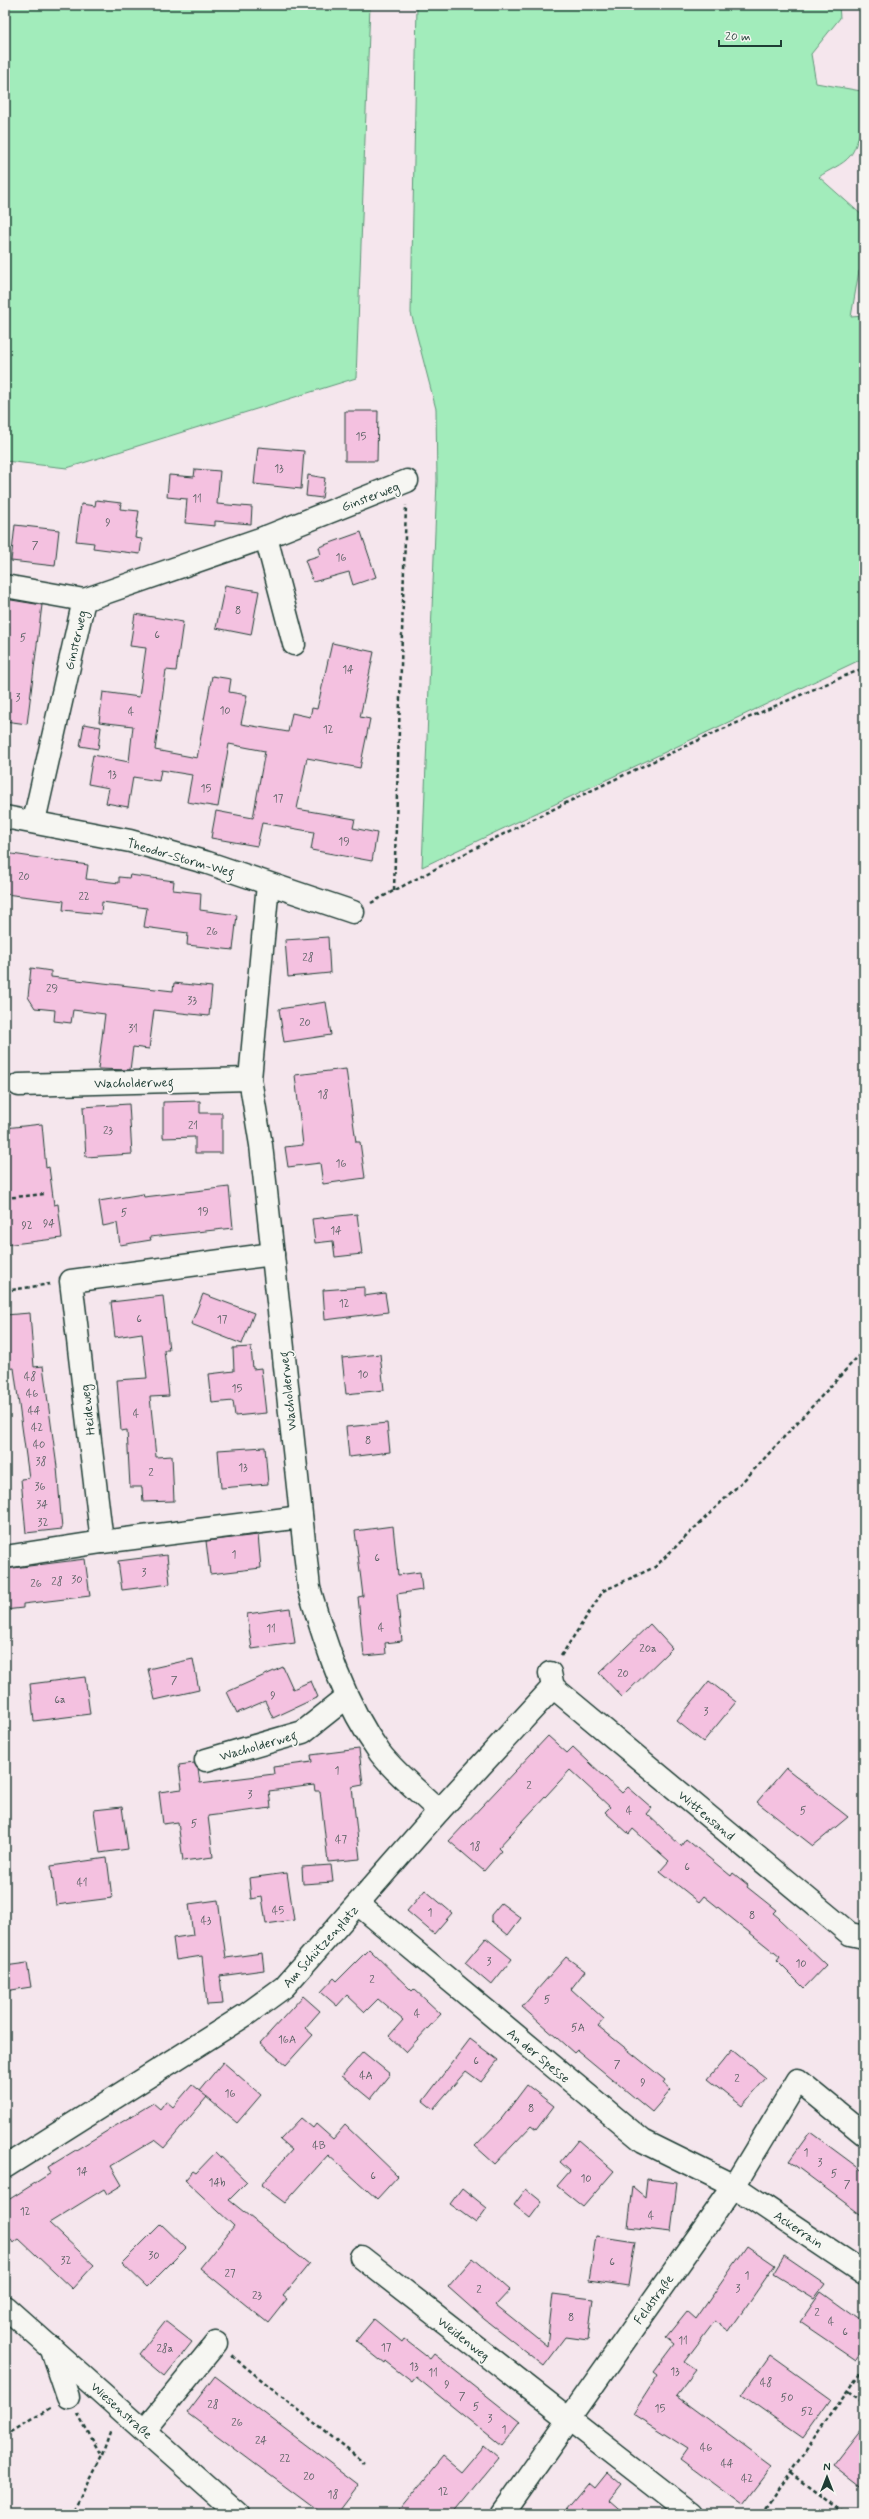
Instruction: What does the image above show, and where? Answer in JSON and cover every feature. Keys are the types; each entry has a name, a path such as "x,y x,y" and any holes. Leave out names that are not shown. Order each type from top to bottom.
{"street":[{"name":"Ginsterweg","path":"34,821 84,600 266,537 407,481"},
{"path":"266,537 294,644"},
{"path":"5,586 84,600"},
{"name":"Theodor-Storm-Weg","path":"5,817 34,821 130,842 208,863 353,912"},
{"name":"Wacholderweg","path":"268,884 250,1079 261,1145 300,1517 309,1588 326,1647 347,1697 381,1754 439,1811"},
{"name":"Wacholderweg","path":"19,1085 250,1079"},
{"path":"71,1281 273,1254"},
{"name":"Heideweg","path":"71,1281 102,1542"},
{"path":"5,1557 102,1542 300,1517"},
{"name":"Am Schützenplatz","path":"5,2167 247,2014 284,1987 552,1680"},
{"name":"Wittensand","path":"552,1680 850,1934 864,1937"},
{"name":"Wacholderweg","path":"206,1760 303,1732 347,1697"},
{"name":"An der Spesse","path":"358,1904 643,2141 734,2186"},
{"name":"Feldstraße","path":"502,2514 567,2419 734,2186 798,2080 864,2134"},
{"name":"Ackerrain","path":"734,2186 864,2273"},
{"name":"Weidenweg","path":"361,2257 567,2419"},
{"name":"Wiesenstraße","path":"5,2307 238,2514"},
{"path":"145,2430 216,2343"},
{"path":"51,2347 68,2397"},
{"path":"567,2419 691,2514"}],"path":[{"path":"394,890 407,481"},
{"path":"353,912 544,812 775,705 864,668"},
{"path":"5,1198 45,1194"},
{"path":"5,1291 71,1281"},
{"path":"552,1680 603,1591 655,1567 750,1474 864,1350"},
{"path":"216,2343 364,2463"},
{"path":"761,2514 864,2368"},
{"path":"848,2392 864,2404"},
{"path":"5,2436 68,2397 102,2455 72,2513 69,2514"},
{"path":"790,2474 846,2514"}],"green space":[{"path":"5,5 370,5 356,378 67,468 5,461"},
{"path":"417,5 839,5 840,18 811,54 816,83 861,91 864,105 862,124 850,156 819,177 864,217 864,269 859,271 851,317 864,316 864,658 422,867 437,480 436,409 411,313"}],"building":[{"path":"345,411 378,411 377,461 345,461"},
{"path":"258,447 304,451 301,489 254,484"},
{"path":"195,469 220,471 217,504 252,507 251,524 215,521 215,526 185,523 187,499 167,497 169,475 194,477"},
{"path":"308,475 325,478 322,498 306,496"},
{"path":"96,500 121,503 120,509 139,511 135,538 142,539 140,554 93,548 94,543 76,541 81,504 95,506"},
{"path":"15,525 59,530 55,566 11,561"},
{"path":"361,532 376,577 353,585 349,572 313,582 305,560 321,555 319,547"},
{"path":"225,585 259,591 251,635 216,628"},
{"path":"5,599 42,605 27,724 5,721 5,660 9,626 5,626"},
{"path":"135,614 183,622 176,671 166,670 155,750 197,758 212,676 231,679 229,692 247,695 241,724 288,732 292,713 310,717 312,708 317,709 332,643 374,652 360,717 370,719 360,768 307,758 297,809 355,819 353,828 377,833 372,861 311,850 314,832 262,823 257,846 211,838 216,811 253,818 265,751 229,744 218,807 187,802 192,775 161,770 159,781 133,777 128,807 106,803 109,788 88,784 93,755 129,762 133,726 99,722 103,692 139,697 146,648 130,646"},
{"path":"84,724 101,727 98,749 80,746"},
{"path":"5,853 88,865 86,879 119,883 119,877 129,878 130,875 174,881 173,890 201,893 200,910 237,915 233,950 187,945 188,933 144,927 147,908 102,902 101,914 63,910 64,901 5,894"},
{"path":"328,937 330,973 288,977 285,940"},
{"path":"31,968 51,971 51,977 173,991 174,983 212,987 209,1016 154,1010 149,1049 133,1047 130,1070 98,1069 105,1014 73,1010 71,1023 54,1021 55,1010 35,1008 28,997"},
{"path":"326,1002 331,1035 284,1042 279,1009"},
{"path":"346,1069 356,1142 360,1142 365,1178 323,1184 320,1163 288,1167 285,1147 303,1145 295,1075"},
{"path":"200,1101 200,1113 222,1113 222,1153 195,1153 195,1137 163,1138 163,1102"},
{"path":"129,1104 132,1154 86,1157 83,1107"},
{"path":"42,1124 46,1168 49,1167 54,1205 58,1204 62,1238 5,1245 5,1128"},
{"path":"229,1187 233,1228 150,1237 151,1240 120,1245 117,1223 103,1226 99,1201 143,1194 144,1197"},
{"path":"357,1214 362,1254 335,1257 333,1241 315,1243 312,1219"},
{"path":"364,1287 364,1296 385,1293 388,1312 325,1320 323,1290"},
{"path":"203,1294 254,1313 242,1344 191,1324"},
{"path":"163,1296 169,1350 164,1350 169,1396 150,1397 156,1457 172,1456 174,1501 143,1502 142,1487 130,1487 127,1430 121,1431 117,1380 147,1378 142,1333 115,1337 111,1302"},
{"path":"30,1313 34,1367 43,1366 57,1467 62,1529 26,1533 21,1479 29,1478 14,1368 5,1369 5,1315"},
{"path":"251,1347 253,1369 261,1368 266,1413 235,1416 233,1401 212,1403 209,1374 234,1371 233,1348"},
{"path":"380,1354 384,1390 346,1394 342,1358"},
{"path":"387,1423 390,1452 349,1457 346,1427"},
{"path":"265,1447 268,1484 221,1488 218,1450"},
{"path":"393,1526 398,1575 420,1572 422,1590 397,1594 402,1641 385,1643 386,1654 364,1656 358,1597 363,1596 355,1531"},
{"path":"258,1535 261,1568 210,1574 206,1541"},
{"path":"167,1555 170,1584 122,1590 118,1561"},
{"path":"85,1559 90,1596 23,1604 23,1608 5,1610 5,1569"},
{"path":"290,1608 295,1643 252,1649 247,1614"},
{"path":"650,1624 672,1648 622,1697 599,1673"},
{"path":"193,1659 199,1690 155,1700 148,1669"},
{"path":"283,1667 293,1689 311,1681 318,1697 273,1718 265,1701 237,1713 227,1692"},
{"path":"85,1677 90,1714 34,1721 30,1684"},
{"path":"709,1681 736,1702 703,1742 677,1721"},
{"path":"548,1736 567,1753 573,1747 622,1793 628,1787 652,1808 647,1814 681,1846 686,1839 731,1876 733,1873 748,1885 747,1887 776,1910 773,1913 779,1918 778,1919 826,1965 804,1988 777,1961 780,1957 704,1896 699,1902 660,1871 669,1861 633,1829 629,1834 605,1812 610,1807 570,1770 498,1848 501,1851 484,1871 449,1841"},
{"path":"359,1749 363,1785 352,1787 360,1859 328,1862 320,1791 315,1791 314,1785 269,1791 271,1808 208,1816 213,1857 183,1861 178,1822 163,1824 159,1792 182,1789 179,1765 194,1763 198,1769 200,1783 274,1774 273,1767 312,1762 311,1755"},
{"path":"786,1768 848,1817 813,1846 757,1802"},
{"path":"122,1807 128,1849 100,1853 94,1810"},
{"path":"107,1858 112,1898 56,1905 51,1866"},
{"path":"331,1865 333,1882 303,1884 302,1867"},
{"path":"287,1873 294,1920 266,1924 262,1897 251,1899 249,1878"},
{"path":"425,1890 452,1913 434,1934 407,1911"},
{"path":"218,1900 226,1958 262,1953 264,1970 220,1976 223,2004 207,2005 202,1956 176,1960 173,1938 193,1935 189,1904"},
{"path":"501,1903 521,1918 508,1935 491,1921 491,1915"},
{"path":"486,1938 512,1959 491,1985 465,1963"},
{"path":"369,1949 412,1991 414,1989 441,2014 406,2052 389,2036 403,2020 378,1999 365,2012 347,1995 337,2006 321,1992 334,1978 337,1981"},
{"path":"566,1957 585,1971 571,1989 604,2019 598,2026 665,2080 663,2083 671,2090 652,2112 577,2050 574,2053 522,2007"},
{"path":"27,1963 31,1987 5,1991 5,1966"},
{"path":"303,1996 320,2011 305,2028 313,2035 286,2065 260,2043"},
{"path":"470,2039 498,2060 481,2082 466,2071 433,2109 423,2101"},
{"path":"732,2050 766,2078 742,2106 708,2079"},
{"path":"363,2052 390,2074 370,2099 342,2076"},
{"path":"223,2062 261,2095 237,2123 199,2091"},
{"path":"192,2085 207,2097 164,2148 154,2140 111,2166 122,2185 107,2194 104,2189 49,2223 94,2265 72,2289 19,2239 13,2243 5,2230 5,2202 51,2173 48,2167 153,2103 160,2109 166,2101 173,2107"},
{"path":"527,2085 554,2106 536,2130 531,2126 495,2164 475,2146 502,2118"},
{"path":"301,2118 313,2128 316,2124 333,2139 345,2125 398,2176 377,2199 328,2155 285,2203 261,2185 292,2150 280,2140"},
{"path":"810,2132 864,2172 864,2217 789,2161"},
{"path":"578,2140 614,2171 583,2207 557,2186 570,2171 560,2162"},
{"path":"216,2152 247,2182 229,2200 309,2264 283,2296 287,2299 268,2323 200,2268 234,2226 185,2180 193,2171 196,2173"},
{"path":"647,2179 677,2183 671,2232 628,2227 633,2187 645,2197"},
{"path":"462,2188 487,2208 476,2223 450,2204"},
{"path":"526,2189 542,2202 530,2218 514,2205"},
{"path":"161,2224 186,2248 147,2287 122,2263"},
{"path":"596,2236 635,2242 628,2286 589,2280"},
{"path":"747,2246 775,2265 729,2331 715,2321 684,2362 696,2370 676,2396 772,2467 743,2505 681,2459 688,2449 633,2414 658,2375 654,2372 675,2344 666,2337 687,2311 696,2319"},
{"path":"784,2256 825,2284 814,2299 773,2274"},
{"path":"473,2258 510,2290 496,2305 547,2346 553,2294 593,2299 588,2340 566,2337 544,2366 484,2319 448,2287"},
{"path":"821,2292 864,2323 864,2348 856,2360 800,2322"},
{"path":"374,2319 402,2342 404,2339 430,2359 434,2354 520,2422 501,2446 416,2377 412,2382 386,2362 385,2364 356,2341"},
{"path":"165,2321 192,2342 165,2376 139,2354"},
{"path":"770,2355 831,2399 803,2438 742,2395"},
{"path":"215,2376 359,2485 337,2514 322,2514 187,2413"},
{"path":"864,2424 864,2490 832,2465"},
{"path":"484,2445 499,2458 453,2514 396,2514 443,2457 461,2472"},
{"path":"607,2473 621,2485 609,2500 625,2514 563,2514 589,2483 595,2488"}]}
